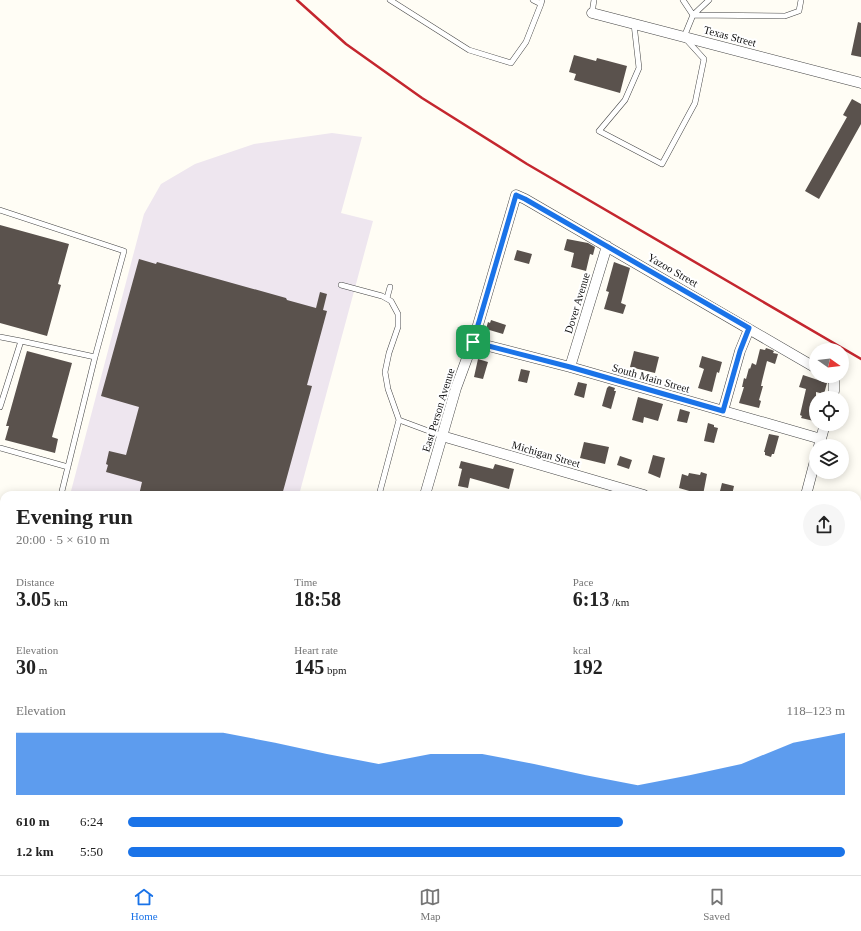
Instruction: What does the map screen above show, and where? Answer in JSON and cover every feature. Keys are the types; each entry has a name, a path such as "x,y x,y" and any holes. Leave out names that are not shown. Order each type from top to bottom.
{"street":[{"name":"Texas Street","path":"592,13 861,83"},
{"name":"Yazoo Street","path":"516,195 607,246 809,364"},
{"name":"East Person Avenue","path":"426,491 456,388 473,342 516,195"},
{"name":"Dover Avenue","path":"570,367 607,246"},
{"path":"723,411 740,351 749,328"},
{"name":"South Main Street","path":"473,342 570,367 723,411 811,439"},
{"name":"Michigan Street","path":"442,436 630,491"},
{"path":"807,491 810,479"}],"lane":[{"path":"390,0 469,50 511,64 526,42 542,2 533,0"},
{"path":"592,13 594,0"},
{"path":"683,0 694,15"},
{"path":"634,24 639,68 625,100 600,131 662,164 695,103 704,59 684,37 694,15 709,0"},
{"path":"694,15 785,16 799,11 801,0"},
{"path":"0,210 124,251 95,357 62,491"},
{"path":"341,285 386,298 391,301 398,314 398,327 385,372 388,389 399,420 380,491"},
{"path":"386,298 390,287"},
{"path":"0,337 95,357"},
{"path":"0,408 6,384 21,341"},
{"path":"399,420 442,436"},
{"path":"0,448 68,467"}],"shaded area":[{"path":"332,133 362,137 341,213 373,221 300,491 71,491 144,214 161,184 195,164 254,144"}],"building":[{"path":"858,22 861,23 861,57 851,55"},
{"path":"574,55 596,61 597,58 627,66 620,93 574,80 576,74 569,72"},
{"path":"852,99 861,104 861,124 819,199 805,191 847,117 843,115"},
{"path":"0,225 69,244 58,284 61,285 47,336 0,323"},
{"path":"567,239 588,243 595,247 593,255 590,254 586,271 571,267 574,253 564,250"},
{"path":"517,250 532,254 529,264 514,260"},
{"path":"139,259 156,264 157,262 286,298 287,300 316,308 320,292 327,294 323,310 327,311 307,385 312,386 283,491 140,491 142,482 106,472 109,451 126,455 139,407 101,396"},
{"path":"614,262 630,268 621,303 626,305 623,314 604,309 609,292 606,291"},
{"path":"491,320 506,325 503,334 486,329 488,322 490,323"},
{"path":"766,348 774,351 773,353 778,354 775,364 767,361 761,386 763,386 759,400 761,401 759,408 739,403 744,387 742,387 744,378 746,379 752,363 756,365 760,349 765,350"},
{"path":"27,351 72,363 52,437 58,439 55,453 5,440 9,426 6,426"},
{"path":"634,351 659,357 655,373 630,367"},
{"path":"702,356 722,362 719,373 717,372 712,392 698,388 704,369 699,367"},
{"path":"478,359 488,362 483,379 474,377"},
{"path":"521,369 530,371 527,383 518,381"},
{"path":"803,375 809,377 809,383 827,383 825,391 809,391 809,420 801,418 802,416 800,415 806,389 799,387"},
{"path":"578,382 587,384 584,398 574,395"},
{"path":"609,386 615,388 614,391 616,391 611,409 602,406 607,388"},
{"path":"638,397 663,404 658,421 644,417 643,423 632,420"},
{"path":"680,409 690,412 687,423 677,421"},
{"path":"708,423 718,428 714,443 704,441"},
{"path":"769,434 779,436 774,454 772,454 771,457 765,455 764,452"},
{"path":"584,442 609,447 605,464 580,458"},
{"path":"653,455 665,458 660,478 648,473"},
{"path":"620,456 632,460 629,469 617,465"},
{"path":"461,461 493,469 495,464 514,469 509,489 470,478 468,488 458,486 462,469 459,468"},
{"path":"701,472 707,474 704,491 689,491 679,488 682,474 688,476 689,473 700,475"},
{"path":"722,483 734,486 733,491 720,491"}],"railway":[{"path":"297,0 346,44 422,98 527,164 861,359"}],"route":[{"path":"516,195 749,328 740,351 723,411 570,367 473,342 516,195"}]}
